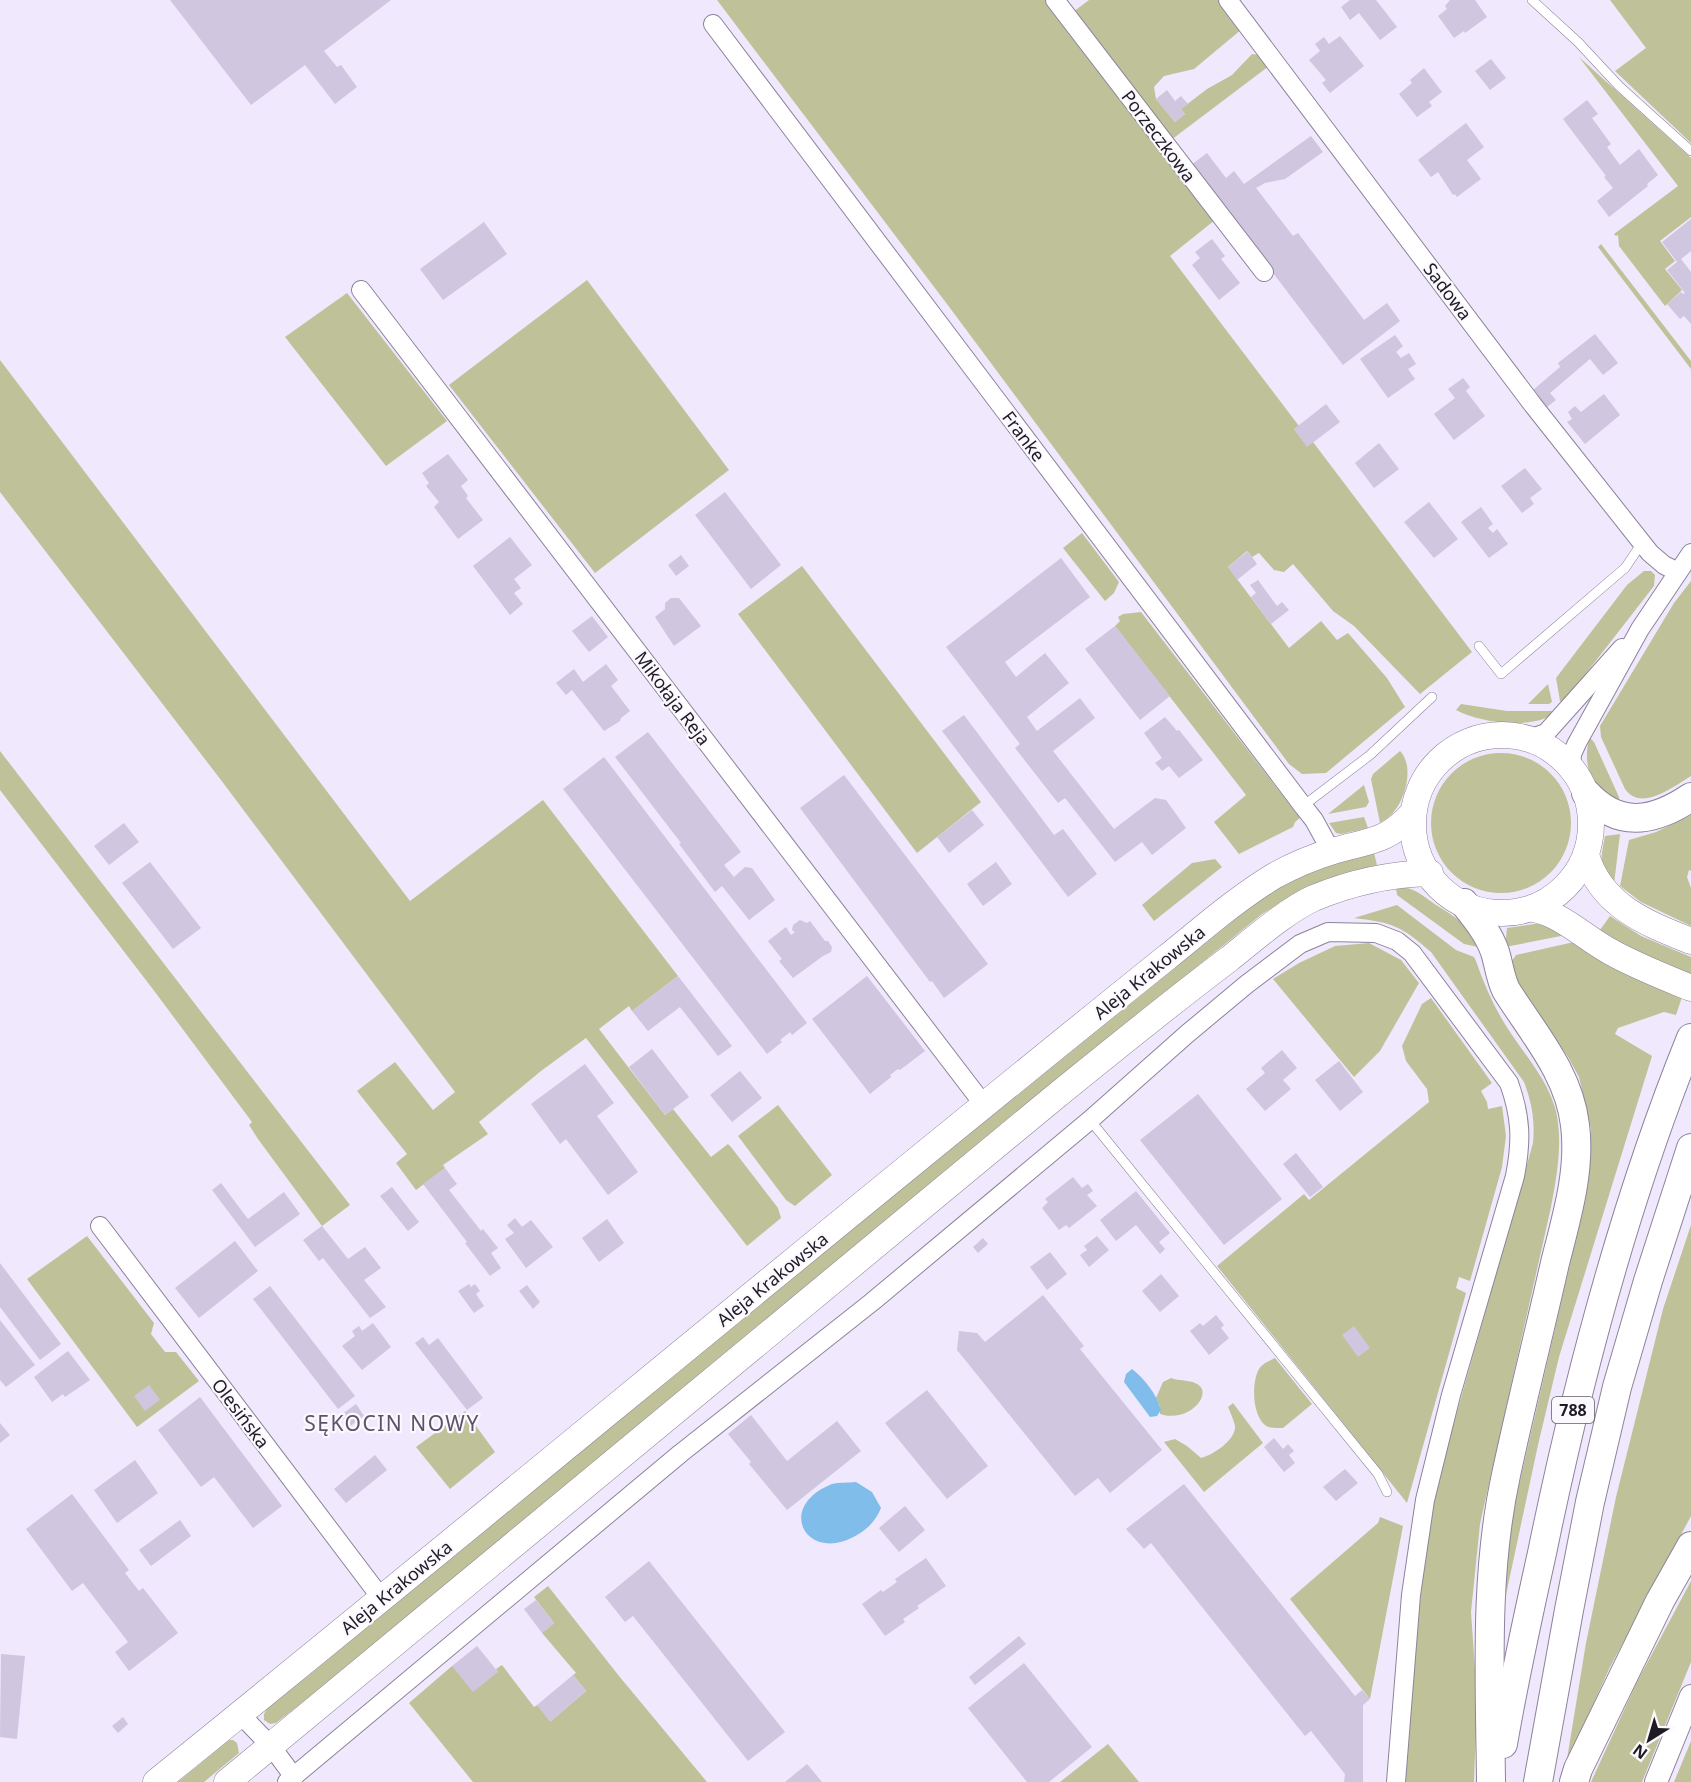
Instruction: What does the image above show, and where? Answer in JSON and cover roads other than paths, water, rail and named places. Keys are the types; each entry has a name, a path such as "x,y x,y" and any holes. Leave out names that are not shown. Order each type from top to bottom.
{"main road":[{"path":"1491,1782 1489,1620 1495,1541 1506,1477 1571,1197 1576,1126 1570,1096 1556,1065 1506,990 1487,935 1464,903 1430,873 1415,844 1411,815 1414,800 1431,768 1443,755 1478,737 1496,734 1529,739 1547,748 1571,768 1586,794 1609,813 1626,818 1643,818 1661,813 1691,797"},
{"path":"1464,903 1485,911 1502,914 1519,913 1534,909 1564,890 1580,870 1586,855 1592,828 1586,794"},
{"name":"Aleja Krakowska","path":"156,1782 984,1105 1252,891 1298,864 1331,851 1379,839 1393,833 1411,815"},
{"path":"1586,855 1597,884 1621,906 1639,918 1691,941"},
{"name":"Aleja Krakowska","path":"227,1782 1050,1101 1275,923 1313,899 1349,886 1386,876 1430,873"},
{"path":"1534,909 1556,916 1593,942 1634,964 1691,988"},
{"name":"788","path":"1497,1782 1520,1655 1575,1403 1622,1234 1689,1043"},
{"name":"788","path":"1538,1782 1590,1502 1617,1387 1691,1148"},
{"path":"1574,1782 1578,1769 1660,1601 1691,1546"}],"street":[{"name":"Porzeczkowa","path":"1055,0 1264,272"},
{"name":"Sadowa","path":"1228,0 1533,405 1650,553 1665,566 1678,572"},
{"name":"Franke","path":"713,24 1304,806 1331,851"},
{"name":"Mikołaja Reja","path":"361,291 984,1105"},
{"path":"1571,768 1572,754 1577,743 1640,629 1691,553"},
{"path":"1529,739 1546,733 1640,629"},
{"path":"240,1714 271,1746 291,1779 681,1453 873,1302 1090,1120 1247,984 1300,944 1328,932 1376,933 1397,942 1412,953 1509,1083 1517,1105 1520,1129 1519,1155 1512,1187 1451,1395 1425,1500 1411,1595 1396,1782"},
{"name":"Olesińska","path":"100,1226 382,1599"},
{"path":"1656,1782 1691,1696"}],"lane":[{"path":"1532,0 1578,42 1619,86 1691,151"},
{"path":"1479,646 1501,674 1625,568 1642,543"},
{"path":"1304,806 1370,754 1432,697"},
{"path":"1090,1120 1378,1474 1387,1492"}],"water":[{"path":"1132,1369 1146,1382 1157,1399 1161,1410 1157,1416 1150,1417 1124,1382 1126,1374"},
{"path":"856,1482 872,1492 881,1508 869,1527 839,1542 824,1543 812,1538 804,1529 801,1518 804,1506 814,1494 832,1484"}],"district":[{"name":"SĘKOCIN NOWY","path":"392,1423"}]}
